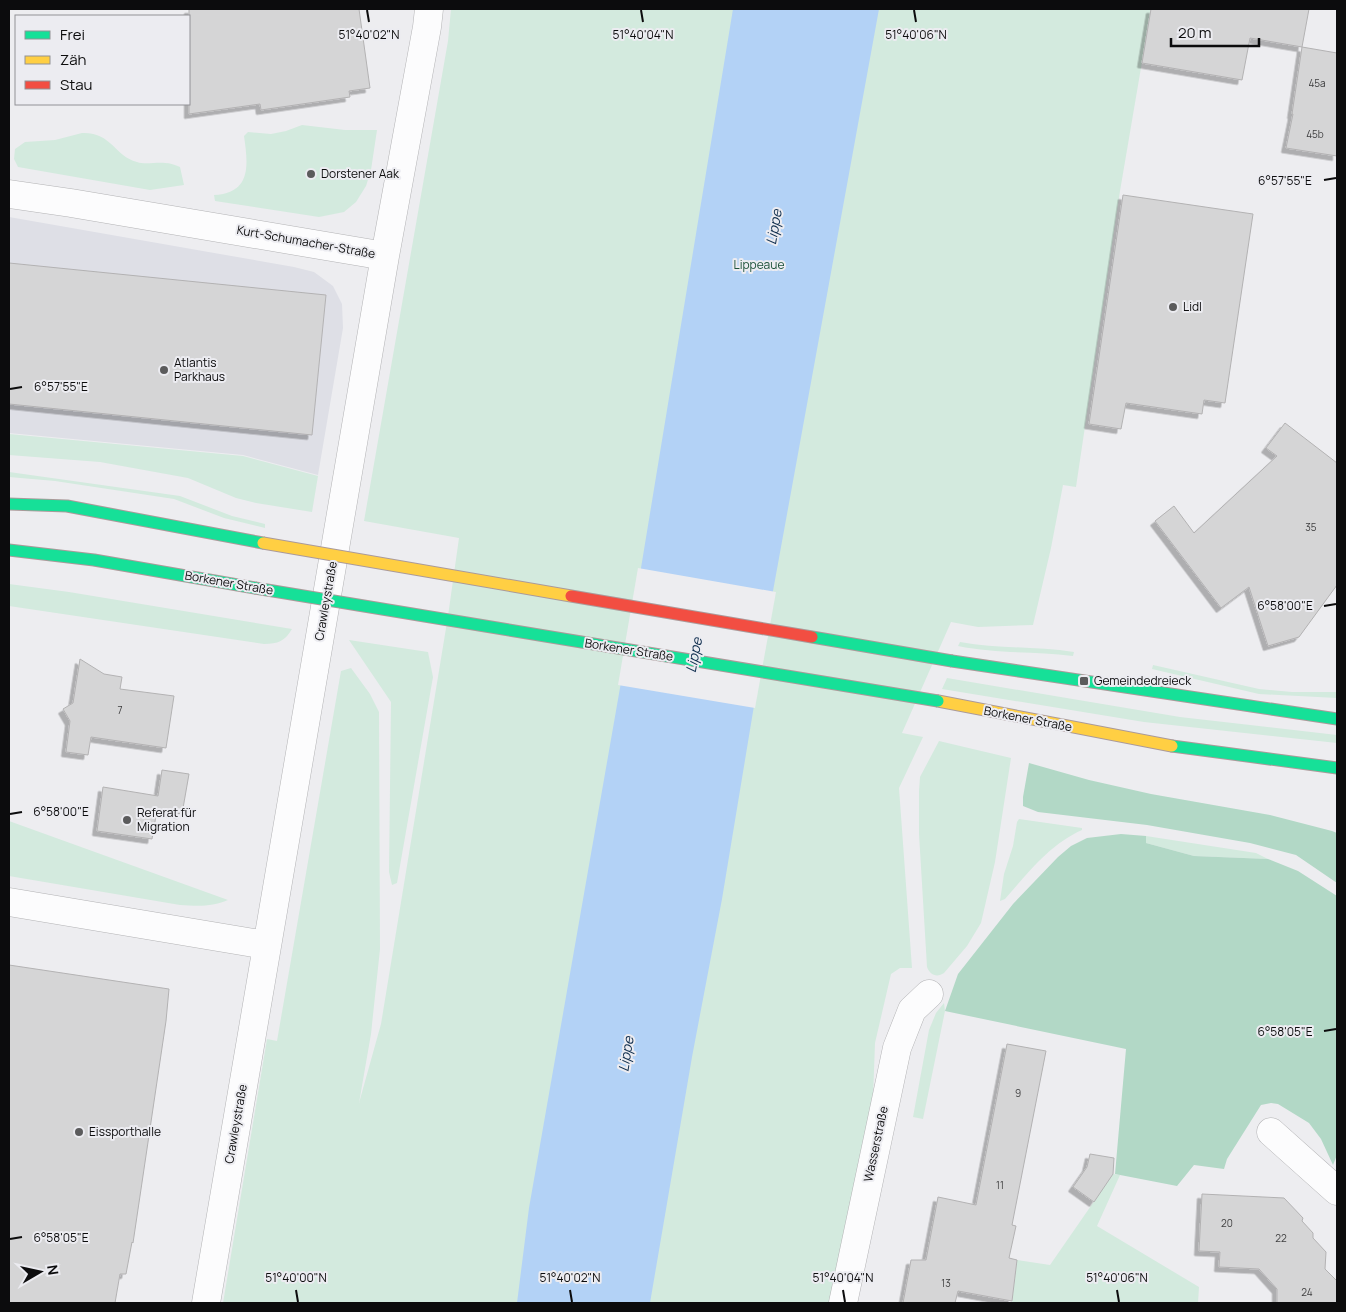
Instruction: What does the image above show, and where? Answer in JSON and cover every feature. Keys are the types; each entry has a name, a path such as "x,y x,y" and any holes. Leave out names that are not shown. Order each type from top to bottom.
{"main road":[{"path":"9,504 67,506 264,543 952,661 1337,719"},
{"name":"Borkener Straße","path":"9,550 94,560 938,701 1168,745 1337,768"}],"street":[{"name":"Kurt-Schumacher-Straße","path":"9,194 71,202 385,256 429,9"},
{"name":"Crawleystraße","path":"206,1303 385,256"},
{"path":"9,902 266,945"},
{"name":"Wasserstraße","path":"843,1303 897,1048 912,1010 929,994"},
{"path":"1271,1132 1332,1185 1337,1192"}],"shaded area":[{"name":"Atlantis Parkhaus","path":"9,217 294,267 314,272 333,286 342,304 343,328 318,475 243,455 9,433"}],"green space":[{"name":"Lippeaue","path":"451,9 1151,9 1120,191 1076,487 1063,485 1033,625 978,627 951,622 902,733 923,737 899,788 912,968 900,968 891,974 875,1043 873,1098 830,1303 223,1303 267,1039 277,1041 341,671 351,668 370,694 379,712 380,949 371,1034 359,1103 381,1024 459,538 364,521 448,41"},
{"path":"302,125 345,130 377,130 371,170 366,186 356,202 344,212 319,217 215,201 214,195 235,189 245,175 244,136 248,132 271,134"},
{"path":"82,133 100,136 123,155 137,162 167,163 180,167 184,185 150,190 18,167 14,159 15,149 25,142 55,140"},
{"path":"9,434 243,456 318,476 312,512 236,498 188,478 100,462 9,455"},
{"path":"9,472 180,496 232,516 265,524 265,528 224,518 174,499 55,481 9,477"},
{"path":"9,584 69,592 292,629 281,641 264,644 9,606"},
{"path":"349,640 428,652 433,677 397,883 392,885 389,872 391,702"},
{"path":"960,642 988,646 1074,652 1073,656 972,649 958,646"},
{"path":"1153,665 1259,689 1292,692 1337,692 1337,698 1259,694 1152,669"},
{"path":"947,678 1180,717 1337,735 1337,743 1144,722 942,689"},
{"path":"939,741 1011,758 995,862 981,923 967,946 944,973 934,975 927,967 919,834 919,791 920,777"},
{"path":"1029,763 1089,780 1151,794 1270,815 1332,831 1337,833 1337,883 1296,855 1250,843 1147,825 1038,812 1023,806"},
{"path":"1019,819 1082,828 1082,830 1070,836 1050,851 1031,869 1005,899 1000,901 1004,874"},
{"path":"9,821 228,900 211,905 180,905 9,876"},
{"path":"1121,834 1146,836 1146,843 1194,856 1268,859 1298,871 1337,896 1337,1155 1333,1165 1321,1139 1309,1123 1278,1104 1271,1103 1261,1105 1227,1159 1224,1169 1194,1165 1177,1186 1115,1174 1126,1049 945,1011 958,974 1013,904 1058,857 1071,846 1087,838"},
{"path":"1146,836 1256,853 1268,859 1194,856 1146,843"},
{"path":"944,1003 945,1011 923,1119 913,1117 929,1030 936,1013"},
{"path":"1113,1174 1120,1175 1097,1226 1199,1287 1198,1303 1012,1303 1017,1260 1050,1265"}],"water":[{"name":"Lippe","path":"733,9 879,9 773,591 722,899 692,1057 650,1303 517,1303 529,1208 641,568"}],"pier":[{"path":"638,568 776,592 755,708 618,685"}],"building":[{"path":"189,9 359,9 370,88 349,91 350,97 261,110 260,104 189,114"},
{"path":"1151,9 1309,9 1302,47 1250,38 1242,80 1142,63"},
{"path":"1302,47 1337,53 1337,156 1286,148 1293,114"},
{"name":"Lidl","path":"1123,195 1253,214 1225,403 1204,400 1202,414 1126,403 1121,429 1089,424"},
{"name":"Atlantis Parkhaus","path":"9,263 326,295 312,435 9,404"},
{"path":"1285,423 1337,463 1337,585 1299,637 1268,646 1249,587 1221,608 1155,521 1174,506 1194,533 1277,456 1266,448"},
{"path":"80,659 104,674 122,677 120,689 174,696 166,748 91,737 88,755 66,752 70,721 63,709 73,703"},
{"name":"Referat für Migration","path":"162,770 189,774 182,814 157,810 152,839 97,831 103,787 158,796"},
{"name":"Eissporthalle","path":"9,965 169,989 166,1021 133,1243 126,1274 120,1274 115,1303 9,1303"},
{"path":"1007,1044 1046,1051 1012,1225 1016,1226 1009,1258 1017,1260 1012,1301 958,1291 955,1303 903,1303 911,1260 926,1260 938,1197 976,1205"},
{"path":"1090,1154 1114,1158 1113,1174 1094,1202 1073,1187 1087,1167"},
{"path":"1202,1194 1284,1198 1303,1218 1302,1221 1313,1233 1313,1238 1326,1252 1325,1269 1337,1281 1337,1303 1277,1303 1277,1289 1259,1269 1219,1267 1220,1252 1199,1251"}],"traffic: fast":[{"path":"9,504 67,506 263,543"},
{"path":"9,550 94,560 255,588"},
{"path":"255,588 938,701"},
{"path":"812,637 952,661"},
{"path":"952,661 1337,719"},
{"path":"1172,746 1337,768"}],"traffic: slow":[{"path":"263,543 571,596"},
{"path":"938,701 1172,746"}],"traffic: jam":[{"path":"571,596 812,637"}],"place":[{"name":"Dorstener Aak","path":"311,174"},
{"name":"Lidl","path":"1173,307"},
{"name":"Atlantis Parkhaus","path":"164,370"},
{"name":"Gemeindedreieck","path":"1084,681"},
{"name":"Referat für Migration","path":"127,820"},
{"name":"Eissporthalle","path":"79,1132"}]}
